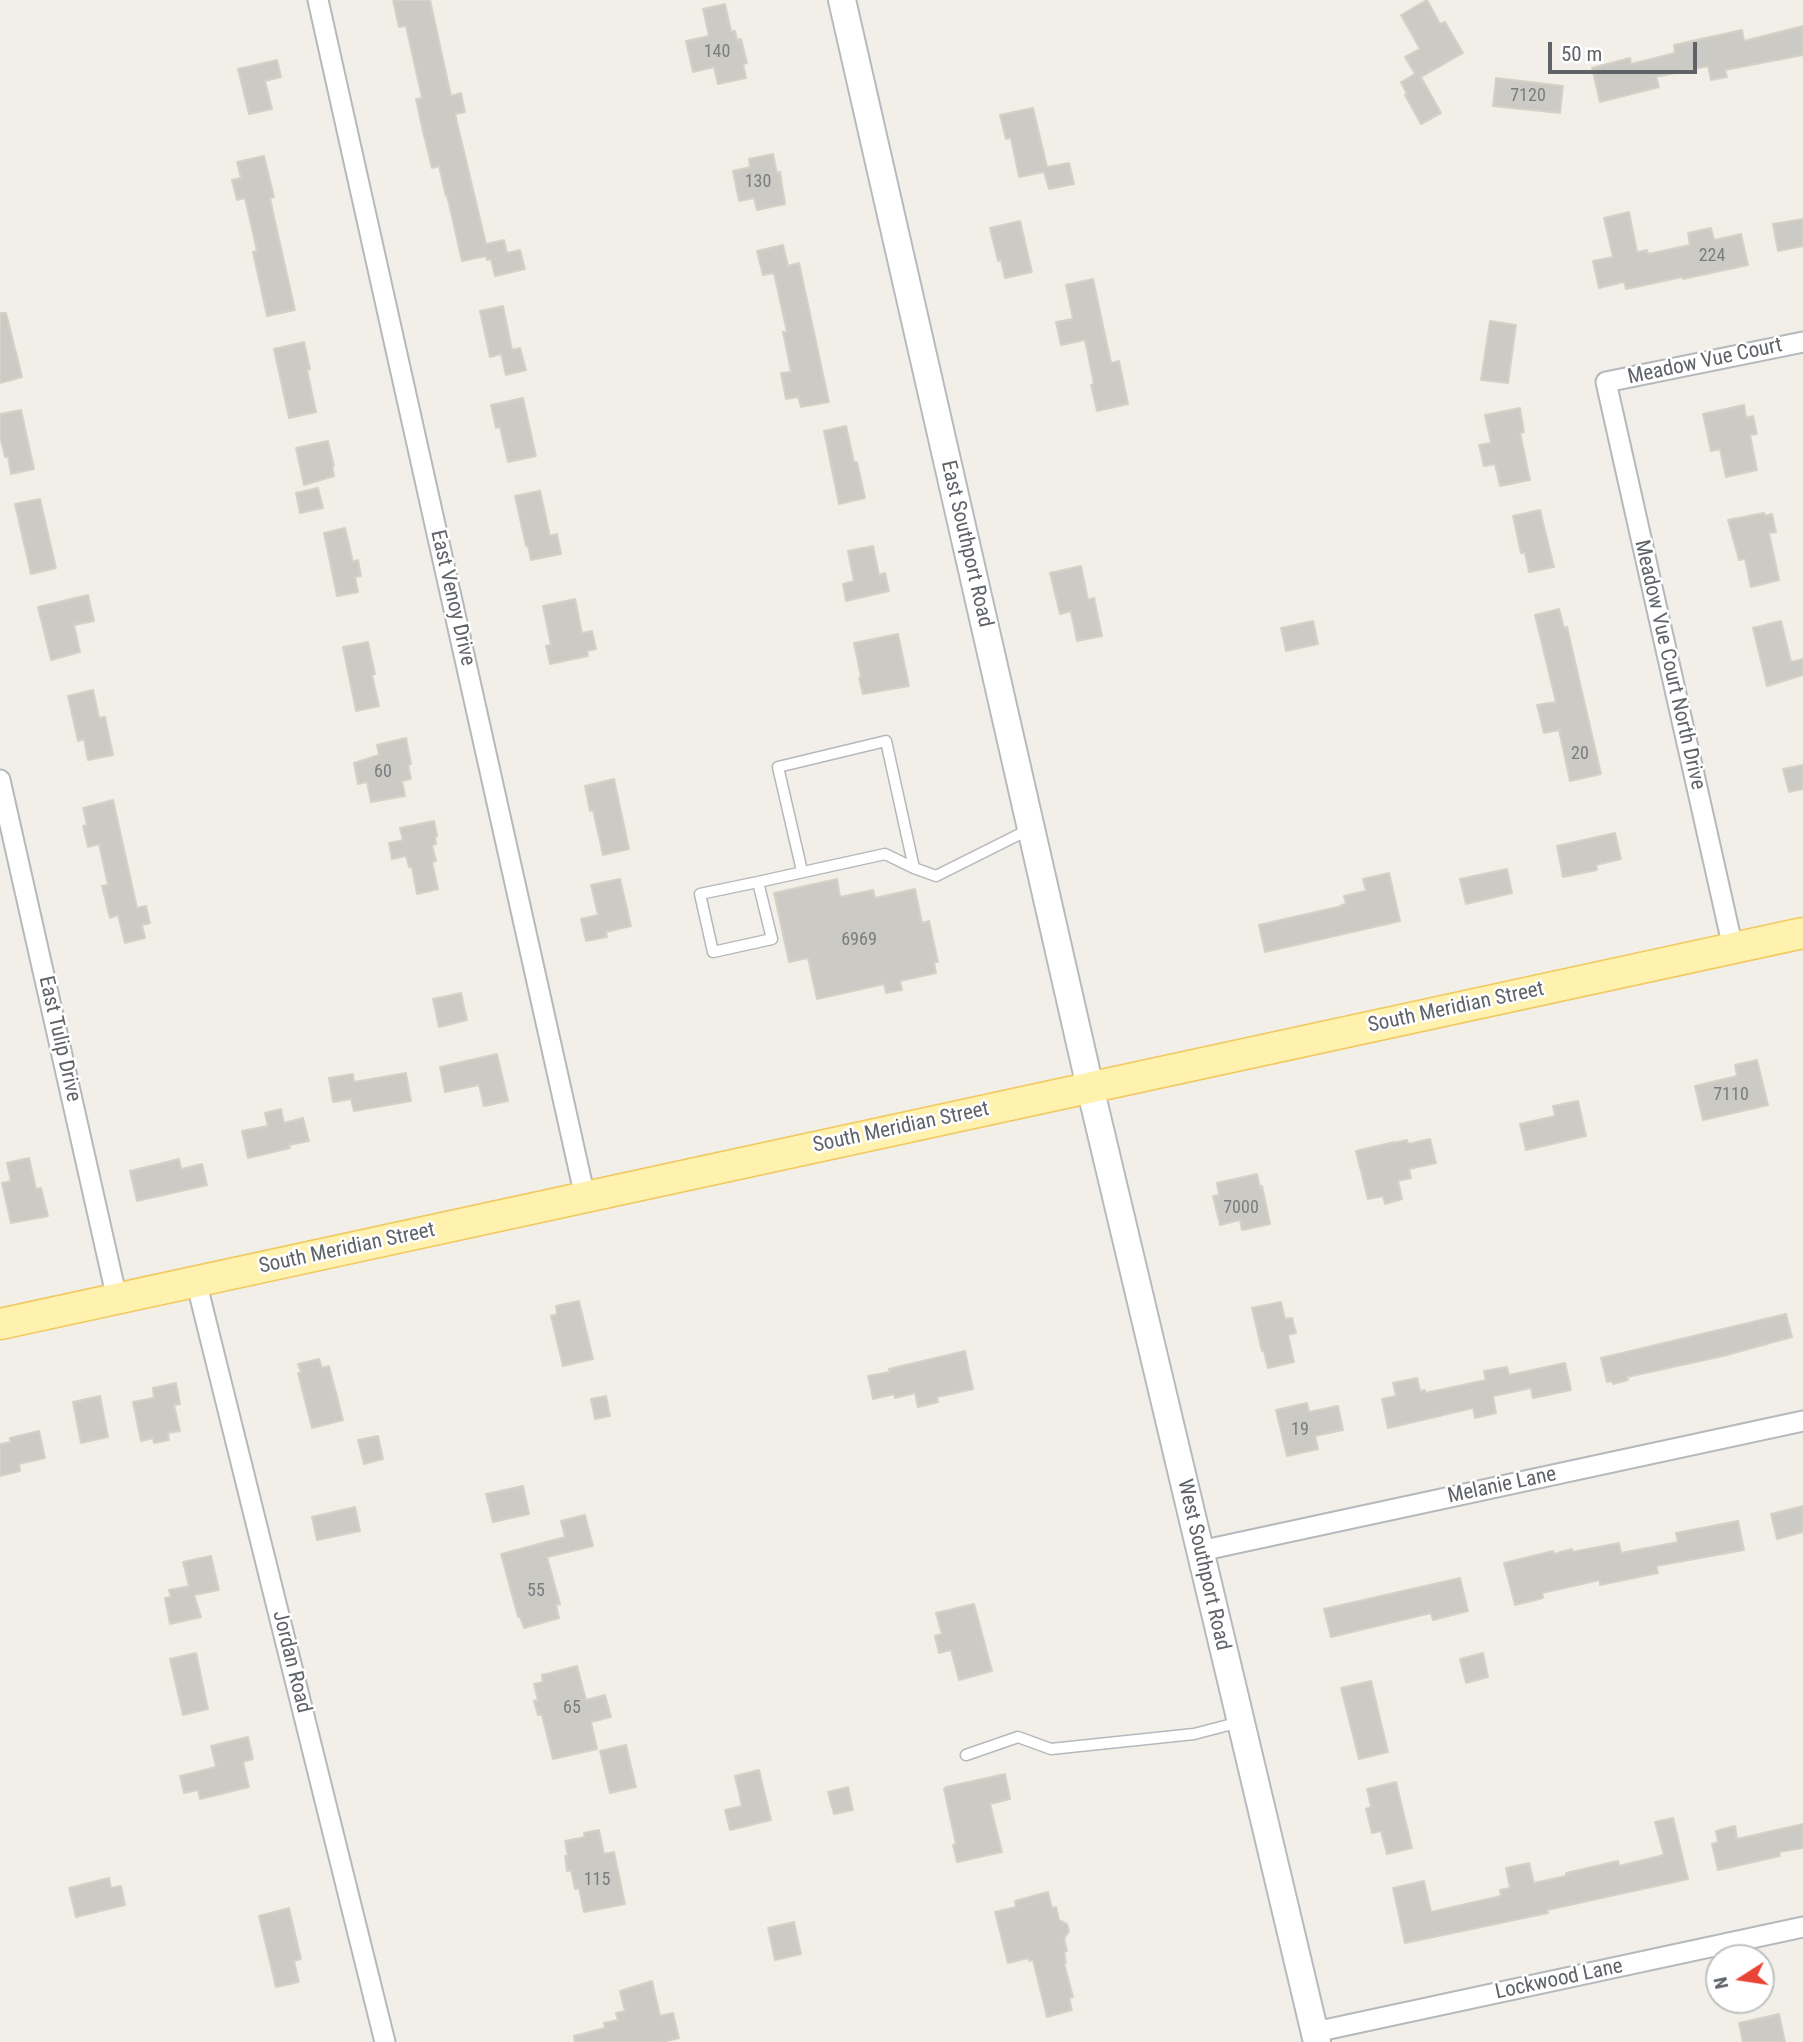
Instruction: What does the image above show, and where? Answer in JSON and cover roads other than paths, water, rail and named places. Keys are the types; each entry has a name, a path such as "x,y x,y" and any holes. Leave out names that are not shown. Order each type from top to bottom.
{"main road":[{"name":"East Southport Road","path":"842,0 1090,1087"},
{"name":"South Meridian Street","path":"0,1324 1803,933"},
{"name":"West Southport Road","path":"1090,1087 1316,2037"}],"street":[{"name":"East Venoy Drive","path":"318,0 585,1197"},
{"name":"Meadow Vue Court","path":"1606,382 1803,342"},
{"name":"Meadow Vue Court North Drive","path":"1606,382 1733,948"},
{"name":"East Tulip Drive","path":"0,780 117,1299"},
{"name":"Jordan Road","path":"196,1282 385,2042"},
{"name":"Melanie Lane","path":"1200,1550 1803,1421"},
{"name":"Lockwood Lane","path":"1316,2037 1803,1927"}],"lane":[{"path":"802,871 778,767 886,741 914,868"},
{"path":"758,882 772,939 713,952 700,894 885,854 936,876 1030,829"},
{"path":"966,1755 1018,1737 1051,1749 1194,1734 1241,1721"}]}
